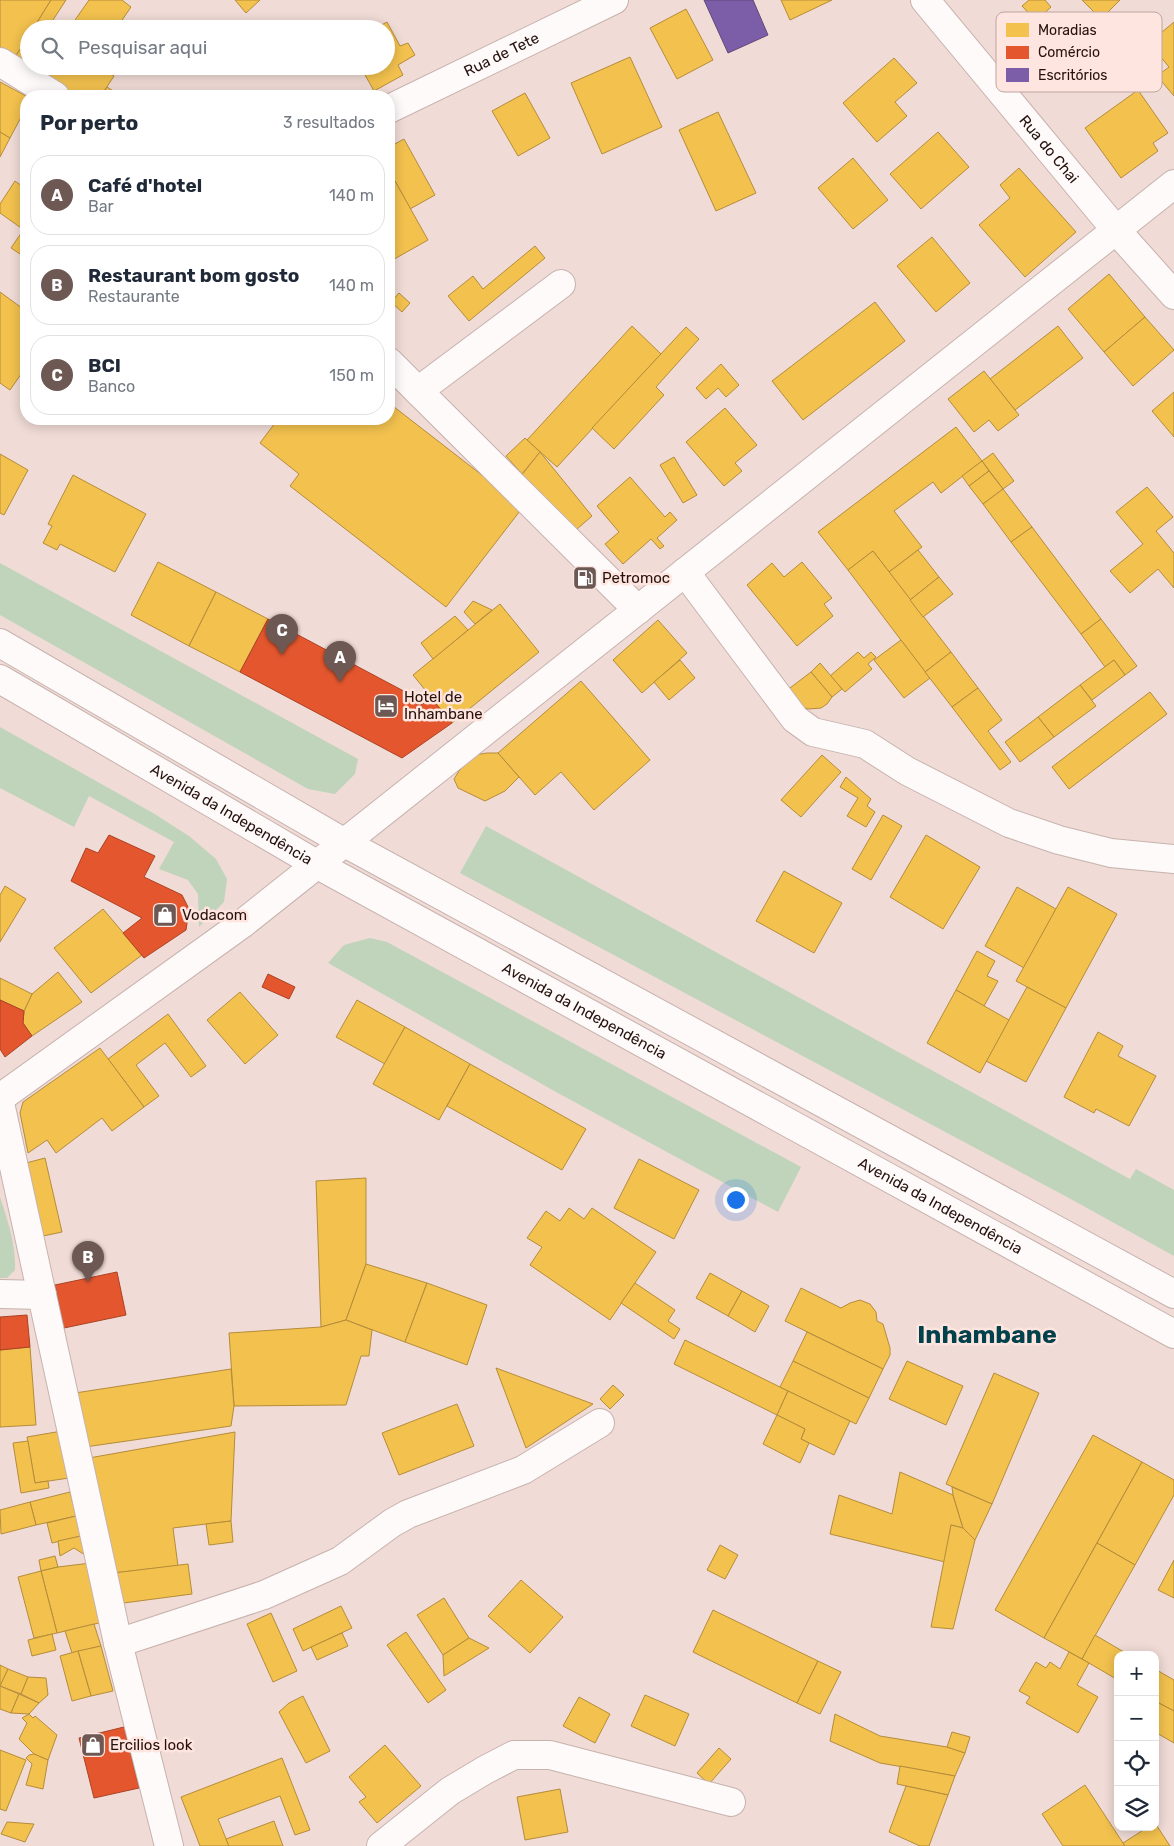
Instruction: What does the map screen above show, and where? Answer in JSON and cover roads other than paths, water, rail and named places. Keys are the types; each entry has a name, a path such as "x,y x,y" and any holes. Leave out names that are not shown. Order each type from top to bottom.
{"street":[{"name":"Rua de Tete","path":"395,106 614,0"},
{"name":"Rua do Chai","path":"925,0 996,85"},
{"path":"0,62 20,74"},
{"path":"21,75 45,90"},
{"name":"Rua do Chai","path":"1001,92 1116,230 1174,295"},
{"path":"0,1098 242,924 345,844 1174,184"},
{"path":"418,391 561,284"},
{"path":"395,368 638,610"},
{"path":"685,572 795,719 813,732 864,744 907,771 1009,823 1059,840 1111,853 1174,859"},
{"name":"Avenida da Independência","path":"0,643 345,844 1174,1294"},
{"name":"Avenida da Independência","path":"0,679 318,865 1174,1334"},
{"path":"0,1103 118,1643 169,1846"},
{"path":"0,1294 42,1296"},
{"path":"118,1643 264,1595 321,1570 340,1560 400,1518 523,1470 600,1423"},
{"path":"381,1846 450,1792 485,1770 514,1755 550,1755 731,1802"}],"place":[{"name":"Petromoc","path":"585,578"},
{"name":"BCI","path":"282,655"},
{"name":"Café d'hotel","path":"340,682"},
{"name":"Hotel de Inhambane","path":"386,706"},
{"name":"Vodacom","path":"165,915"},
{"name":"Restaurant bom gosto","path":"88,1282"},
{"name":"Ercilios look","path":"93,1745"}],"district":[{"name":"Inhambane","path":"987,1334"}]}
